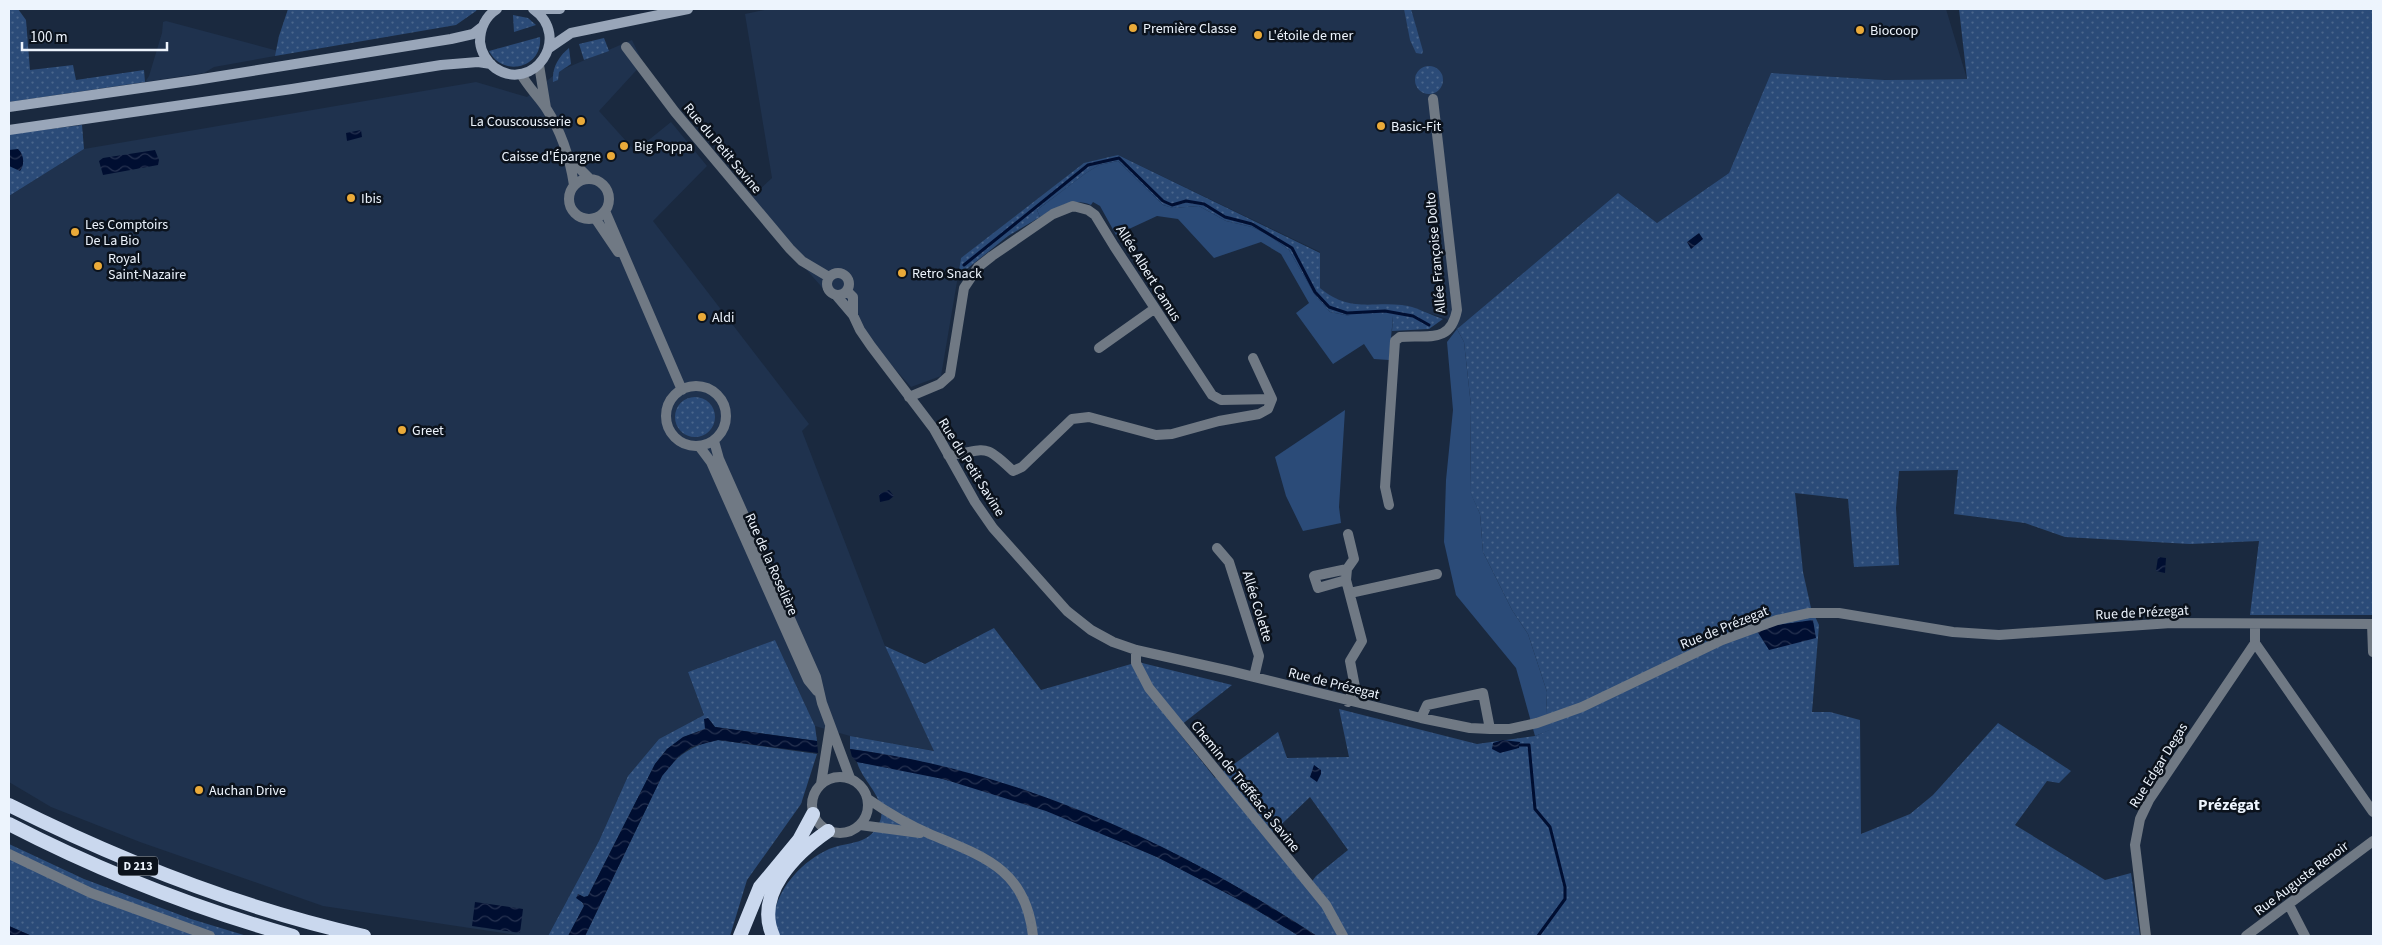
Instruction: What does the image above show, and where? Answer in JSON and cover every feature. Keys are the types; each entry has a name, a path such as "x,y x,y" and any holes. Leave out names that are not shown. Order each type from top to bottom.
{"highway":[{"name":"D 213","path":"9,805 75,838 187,884 273,914 364,936"},
{"path":"740,936 760,887 799,840 813,814"},
{"name":"D 213","path":"9,824 57,849 180,901 293,936"},
{"path":"773,936 770,929 768,911 771,896 778,880 810,843 828,831"}],"main road":[{"path":"534,9 560,9"},
{"path":"534,9 543,17 548,27 549,48"},
{"path":"9,130 292,89 441,65 478,62 491,64 505,72 521,74 539,65 549,48 571,33 688,9"},
{"path":"9,107 196,80 451,39 473,34 482,27 493,10"},
{"path":"482,27 481,45 491,64"}],"street":[{"name":"Rue du Petit Savine","path":"626,47 675,112 790,249 802,261 829,277"},
{"path":"539,65 546,108 570,159 574,185 569,198 572,209 581,217 595,218 605,211 609,200 607,190 600,182 590,179 570,159"},
{"path":"521,74 533,94 546,108"},
{"name":"Allée Françoise Dolto","path":"1389,505 1385,488 1395,341 1400,337 1429,337 1446,333 1455,322 1457,310 1433,99"},
{"path":"574,185 590,179"},
{"name":"Allée Albert Camus","path":"909,396 940,384 950,374 964,288 978,267 1053,214 1073,206 1081,207 1101,221 1114,246 1212,396 1221,400 1272,399"},
{"path":"605,211 624,259 682,390"},
{"path":"595,218 624,259"},
{"name":"Rue du Petit Savine","path":"829,277 840,273 847,276 849,284 846,291 853,297 853,315"},
{"name":"Rue du Petit Savine","path":"829,277 828,288 853,315 860,330 934,429 975,502 993,528 1066,611 1091,630 1113,642 1136,650"},
{"path":"836,295 846,291"},
{"path":"1099,348 1154,309"},
{"path":"948,455 986,449 996,454 1013,471 1022,467 1072,418 1078,416 1089,417 1156,435 1172,434 1218,420 1259,414 1268,409 1272,399 1252,358"},
{"path":"691,387 701,387 710,390 722,400 726,410 726,421 721,433 714,440 700,446 689,445 679,441 671,431 667,421 667,411 672,398 682,390 691,387"},
{"name":"Rue de la Roselière","path":"714,440 720,459 816,677 819,693 830,726 850,778"},
{"name":"Rue de la Roselière","path":"700,446 711,462 808,680 819,693"},
{"path":"1348,534 1354,559 1347,569 1346,580 1362,641 1350,661 1354,687 1348,702"},
{"name":"Allée Colette","path":"1217,548 1229,562 1259,656 1254,677"},
{"path":"1346,580 1318,588 1314,576 1347,569"},
{"path":"1350,593 1437,574"},
{"name":"Rue de Prézegat","path":"1136,650 1421,718 1470,728 1510,729 1537,723 1582,706 1722,640 1777,620 1808,613 1839,613 1953,632 1999,635 2171,623 2373,624"},
{"path":"2255,624 2255,643 2373,812"},
{"path":"2373,624 2373,652"},
{"name":"Rue Edgar Degas","path":"2146,936 2135,845 2140,819 2149,800 2255,643"},
{"name":"Chemin de Tréfféac à Savine","path":"1136,650 1136,664 1149,688 1326,905 1343,936"},
{"path":"1421,718 1427,705 1483,693 1490,729"},
{"name":"Rue de la Roselière","path":"821,784 830,726"},
{"path":"860,825 868,808 868,799 864,790 850,778 834,777 821,784 813,798 813,814 817,821 828,831 845,833 860,825 930,834"},
{"path":"868,799 897,818 986,858 1007,875 1024,898 1033,936"},
{"name":"Rue Auguste Renoir","path":"2246,936 2373,841"},
{"path":"9,854 91,892 210,936"},
{"path":"2289,905 2305,936"}],"shaded area":[{"path":"9,9 18,9 26,20 30,70 73,65 76,80 144,70 145,82 9,102"},
{"path":"288,9 477,9 456,25 275,56"},
{"path":"769,9 1946,9 1967,79 1885,80 1771,73 1729,173 1657,223 1618,193 1457,329 1447,319 1404,305 1354,305 1333,299 1320,288 1320,252 1118,155 961,258 941,376 911,387 746,202 772,178 745,14"},
{"path":"1404,9 1411,9 1423,51 1422,54 1416,53 1410,40"},
{"path":"1959,9 2373,9 2373,615 2250,615 2259,541 2190,544 2065,537 2025,523 1954,514 1958,470 1899,471 1896,508 1899,565 1854,567 1848,499 1795,493 1803,572 1811,608 1819,625 1812,712 1830,712 1860,720 1861,834 1910,814 1933,795 1998,723 2071,771 2059,783 2047,781 2015,825 2105,880 2131,873 2140,936 1317,936 1208,871 1093,817 1034,794 974,775 912,760 850,749 850,736 934,751 885,646 925,664 994,628 1041,690 1138,662 1232,685 1176,729 1215,778 1278,732 1287,758 1349,757 1339,709 1477,744 1535,736 1549,730 1546,714 1547,692 1528,634 1512,610 1483,552 1480,514 1470,492 1471,406 1464,342 1457,329 1618,193 1657,223 1729,173 1771,73 1885,80 1967,79","holes":["1310,797 1348,850 1316,876 1307,888 1266,839"]},
{"path":"513,15 528,18 536,25 514,32"},
{"path":"166,21 278,51 275,56 214,67 204,73 145,82 149,76 162,33 163,22"},
{"path":"540,37 539,48 535,56 521,66 503,65 489,51"},
{"path":"604,38 609,51 584,60 579,44"},
{"path":"632,40 643,63 599,111 635,151 671,122 707,166 653,221 809,424 802,431 885,646 935,751 850,736 815,726 775,640 688,672 704,715 659,739 628,776 599,841 548,936 523,936 323,906 140,842 51,807 9,782 9,196 84,149 476,82 527,97 559,71"},
{"path":"569,48 571,64 559,72 558,80 553,82 556,63"},
{"path":"1429,66 1439,70 1443,80 1439,90 1429,94 1419,90 1415,80 1419,70"},
{"path":"82,125 84,149 9,196 9,134"},
{"path":"1118,155 1320,253 1320,288 1330,295 1350,303 1407,306 1443,319 1429,329 1392,331 1393,316 1350,316 1330,312 1315,295 1289,250 1267,234 1252,227 1226,221 1199,206 1173,208 1163,205 1118,161 1099,165 1086,173 1037,210 1040,217 1008,236 958,276 961,258 1084,163"},
{"path":"1118,161 1163,205 1173,208 1199,206 1226,221 1252,227 1267,234 1289,250 1315,295 1330,312 1350,316 1393,316 1389,360 1374,359 1364,344 1333,364 1296,313 1309,303 1281,254 1261,242 1214,258 1178,219 1157,216 1116,235 1100,206 1093,202 1091,205 1077,202 1065,204 1040,217 1037,210 1086,173 1099,165"},
{"path":"1457,329 1464,342 1471,406 1470,491 1480,514 1483,552 1512,610 1528,634 1547,692 1546,714 1550,730 1535,736 1516,668 1456,595 1444,542 1446,480 1453,410 1447,342"},
{"path":"699,397 706,400 712,406 715,417 714,425 706,434 699,437 691,437 684,434 676,425 675,413 678,406 687,398"},
{"path":"1345,410 1339,507 1341,523 1303,531 1286,496 1275,457"},
{"path":"775,640 815,726 817,741 715,727 708,718 705,729 684,737 667,749 655,764 588,896 584,897 578,894 584,906 568,936 548,936 599,841 628,776 659,739 704,715 688,672"},
{"path":"718,740 817,754 801,804 747,880 730,936 585,936 662,776 686,752 701,744"},
{"path":"857,762 916,773 974,787 1031,805 1087,826 1142,850 1196,877 1248,905 1299,936 779,936 774,914 781,893 794,875 819,854 829,849 865,839 876,829 880,821 882,813 878,798"},
{"path":"9,844 84,879 191,919 247,936 32,936 9,926"}],"water":[{"path":"361,130 362,137 347,141 346,133"},
{"path":"18,149 22,154 23,160 23,166 20,171 9,166 9,150"},
{"path":"155,150 159,160 158,165 103,175 99,161 103,158"},
{"path":"1699,233 1703,239 1691,249 1687,242"},
{"path":"889,490 894,496 889,500 880,502 879,494"},
{"path":"2158,557 2166,558 2165,573 2156,571"},
{"path":"1813,620 1816,638 1769,650 1757,631 1776,625"},
{"path":"708,718 715,727 817,741 818,753 718,740 691,747 679,756 662,776 585,936 568,936 584,906 576,898 578,894 584,897 588,896 655,764 667,749 683,737 705,729 704,719"},
{"path":"1503,740 1520,742 1519,748 1500,753 1492,749 1493,743"},
{"path":"850,749 912,759 974,774 1034,793 1094,816 1152,842 1209,871 1317,936 1299,936 1247,904 1157,857 1046,811 943,779 857,762 852,757"},
{"path":"1314,765 1321,770 1317,782 1310,777"},
{"path":"475,902 523,909 520,933 472,926"},
{"path":"9,926 32,936 9,936"}],"waterway":[{"path":"964,265 1088,165 1119,158 1163,201 1172,205 1186,201 1204,204 1225,217 1252,224 1292,248 1315,292 1329,307 1347,313 1385,311 1413,316 1429,325"},
{"path":"1520,745 1529,745 1535,809 1550,827 1565,887 1565,899 1538,936"}],"place":[{"name":"Première Classe","path":"1133,28"},
{"name":"Biocoop","path":"1860,30"},
{"name":"L'étoile de mer","path":"1258,35"},
{"name":"La Couscousserie","path":"581,121"},
{"name":"Basic-Fit","path":"1381,126"},
{"name":"Big Poppa","path":"624,146"},
{"name":"Caisse d'Épargne","path":"611,156"},
{"name":"Ibis","path":"351,198"},
{"name":"Les Comptoirs De La Bio","path":"75,232"},
{"name":"Royal Saint-Nazaire","path":"98,266"},
{"name":"Retro Snack","path":"902,273"},
{"name":"Aldi","path":"702,317"},
{"name":"Greet","path":"402,430"},
{"name":"Auchan Drive","path":"199,790"}],"district":[{"name":"Prézégat","path":"2229,804"}]}
